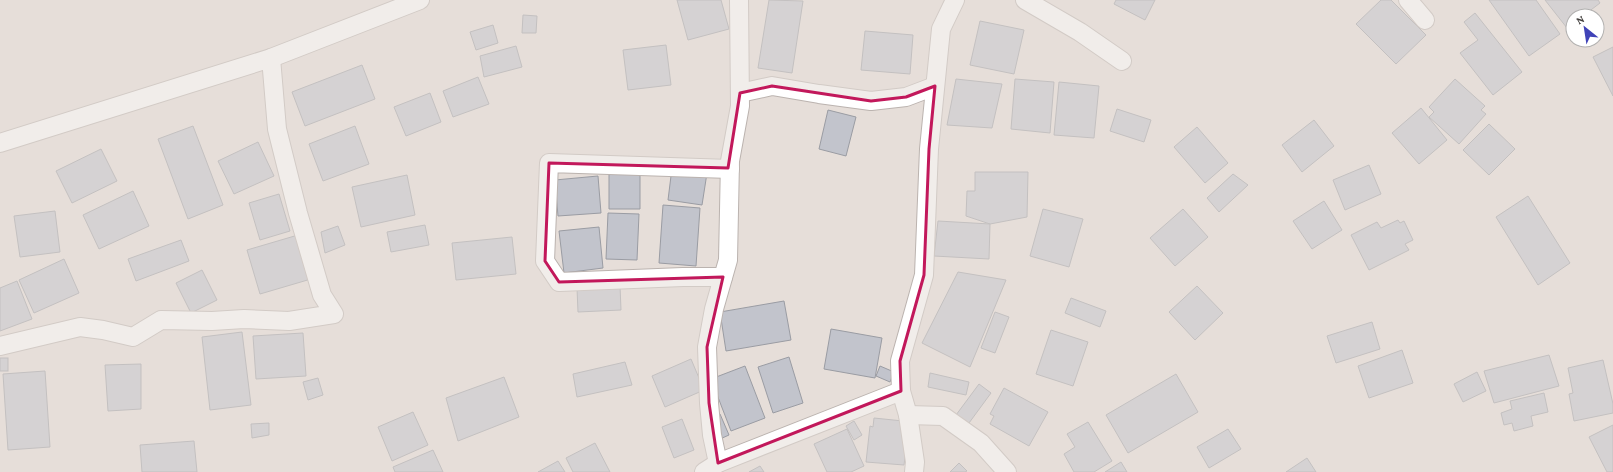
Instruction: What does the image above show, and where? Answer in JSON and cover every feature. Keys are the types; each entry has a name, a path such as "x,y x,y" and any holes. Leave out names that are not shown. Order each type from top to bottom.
{"street":[{"path":"0,143 271,58 420,0"},
{"path":"739,0 740,106 730,168 728,260 714,309 708,347 709,403 712,435 711,468 901,391"},
{"path":"914,472 915,462 908,415 901,391 900,361 924,275 929,149 941,29 955,0"},
{"path":"1025,0 1080,32 1122,61"},
{"path":"1408,0 1425,20"},
{"path":"0,346 80,326 133,337 161,320 212,321 244,319 289,322 334,314 322,295 296,205 277,129 271,58"},
{"path":"740,93 772,86 871,101 906,97 935,86"},
{"path":"723,277 559,282 545,261 549,164 730,168"},
{"path":"908,415 943,416 981,443 1007,472"}],"highlighted area":[{"path":"772,86 871,101 906,97 935,86 929,149 924,275 900,361 901,391 718,463 709,403 707,347 723,277 559,282 545,261 549,163 728,168 740,93"}],"building":[{"path":"677,0 721,0 729,29 688,40"},
{"path":"769,0 803,1 792,73 758,68"},
{"path":"1116,0 1155,0 1145,20 1114,4"},
{"path":"1381,0 1391,0 1426,35 1396,64 1356,24"},
{"path":"1489,0 1536,0 1560,34 1529,56"},
{"path":"1545,0 1598,0 1600,3 1593,8 1565,8 1565,25"},
{"path":"1475,13 1522,72 1493,95 1460,53 1478,40 1464,22"},
{"path":"523,15 537,16 536,33 522,33"},
{"path":"980,21 1024,30 1014,74 970,65"},
{"path":"493,25 498,43 476,50 470,32"},
{"path":"865,31 913,35 910,74 861,70"},
{"path":"666,45 671,85 628,90 623,50"},
{"path":"516,46 522,67 484,77 480,56"},
{"path":"1613,47 1613,96 1593,57"},
{"path":"362,65 375,99 305,126 292,92"},
{"path":"478,77 489,104 453,117 443,91"},
{"path":"956,79 1002,84 992,128 947,125"},
{"path":"1015,79 1054,82 1050,133 1011,129"},
{"path":"1455,79 1485,106 1481,110 1486,114 1459,144 1429,117 1434,112 1429,107"},
{"path":"1059,82 1099,86 1094,138 1054,135"},
{"path":"430,93 441,122 406,136 394,107"},
{"path":"1421,108 1447,140 1419,164 1392,133"},
{"path":"1117,109 1151,120 1144,142 1110,131"},
{"path":"828,110 856,117 846,156 819,149"},
{"path":"1314,120 1334,146 1302,172 1282,145"},
{"path":"1489,124 1515,149 1489,175 1463,150"},
{"path":"193,126 223,205 188,219 158,139"},
{"path":"355,126 369,164 323,181 309,144"},
{"path":"1197,127 1228,163 1205,183 1174,147"},
{"path":"258,142 274,176 234,194 218,161"},
{"path":"101,149 117,181 72,203 56,171"},
{"path":"1369,165 1381,194 1345,210 1333,180"},
{"path":"672,168 707,173 702,205 668,200"},
{"path":"975,172 1028,172 1027,217 990,224 966,216 967,191 975,191"},
{"path":"640,173 640,209 609,209 609,174"},
{"path":"1233,174 1248,185 1219,212 1207,198"},
{"path":"407,175 415,215 361,227 352,187"},
{"path":"598,176 601,213 558,216 555,180"},
{"path":"133,191 149,226 99,249 83,215"},
{"path":"279,194 290,231 260,240 249,203"},
{"path":"1528,196 1570,263 1538,285 1496,217"},
{"path":"1324,201 1342,230 1312,249 1293,221"},
{"path":"663,205 700,208 696,266 659,263"},
{"path":"1043,209 1083,219 1069,267 1030,256"},
{"path":"1183,209 1208,237 1175,266 1150,238"},
{"path":"55,211 60,252 20,257 14,216"},
{"path":"608,213 639,214 637,260 606,259"},
{"path":"1398,220 1400,223 1404,221 1413,240 1405,244 1409,250 1369,270 1351,235 1377,222 1381,228"},
{"path":"938,221 990,224 989,259 934,256"},
{"path":"425,225 429,245 391,252 387,232"},
{"path":"338,226 345,245 325,253 321,232"},
{"path":"599,227 603,268 564,273 559,231"},
{"path":"298,235 311,279 260,294 247,250"},
{"path":"512,237 516,274 456,280 452,243"},
{"path":"181,240 189,261 136,281 128,259"},
{"path":"64,259 79,293 34,313 19,280"},
{"path":"202,270 217,300 191,313 176,283"},
{"path":"958,272 1006,280 970,367 922,343"},
{"path":"17,281 32,319 0,331 0,288"},
{"path":"620,286 621,310 578,312 577,288"},
{"path":"1197,286 1223,313 1195,340 1169,312"},
{"path":"1071,298 1106,311 1100,327 1065,313"},
{"path":"784,301 791,340 726,351 720,312"},
{"path":"995,312 1009,317 995,353 981,348"},
{"path":"1372,322 1380,349 1336,363 1327,336"},
{"path":"831,329 882,338 875,378 824,369"},
{"path":"1051,330 1088,342 1073,386 1036,374"},
{"path":"242,332 251,405 210,410 202,337"},
{"path":"303,333 306,376 256,379 253,336"},
{"path":"1402,350 1413,383 1369,398 1358,366"},
{"path":"1549,355 1559,386 1494,403 1484,371"},
{"path":"789,357 803,403 773,413 758,367"},
{"path":"0,358 8,358 8,371 0,371"},
{"path":"691,359 704,390 665,407 652,376"},
{"path":"1603,360 1613,404 1613,413 1574,421 1569,394 1573,393 1568,368"},
{"path":"625,362 632,385 577,397 573,374"},
{"path":"141,364 141,409 108,411 105,365"},
{"path":"745,366 765,418 731,431 711,379"},
{"path":"880,366 894,372 890,382 876,376"},
{"path":"45,371 50,447 8,450 3,374"},
{"path":"1477,372 1486,391 1463,402 1454,384"},
{"path":"930,373 969,382 966,395 928,387"},
{"path":"1176,374 1198,412 1128,453 1106,415"},
{"path":"504,377 519,417 458,441 446,398"},
{"path":"318,378 323,395 308,400 303,382"},
{"path":"979,384 991,393 969,423 956,415"},
{"path":"1004,388 1048,412 1029,446 990,424 994,416 990,414"},
{"path":"1544,393 1548,412 1531,416 1533,426 1514,431 1512,423 1504,425 1501,413 1512,409 1510,401"},
{"path":"413,412 428,445 392,461 378,427"},
{"path":"720,414 729,435 720,439 711,417"},
{"path":"874,418 903,421 908,432 904,465 866,462 870,426 873,427"},
{"path":"682,419 694,450 674,458 662,427"},
{"path":"854,421 862,435 854,440 846,426"},
{"path":"1088,422 1112,461 1094,472 1074,472 1064,454 1075,447 1067,434"},
{"path":"269,423 269,435 252,438 251,424"},
{"path":"1613,425 1613,472 1607,472 1589,437"},
{"path":"847,429 864,466 851,472 827,472 814,444"},
{"path":"1228,429 1241,449 1209,468 1197,447"},
{"path":"194,441 197,472 142,472 140,445"},
{"path":"595,443 610,472 573,472 566,458"},
{"path":"433,450 443,472 395,472 393,467"},
{"path":"1307,458 1316,472 1286,472"},
{"path":"558,461 565,472 538,472"},
{"path":"1121,462 1127,472 1105,472"},
{"path":"959,463 967,471 950,472"},
{"path":"760,466 764,472 749,472"}]}
